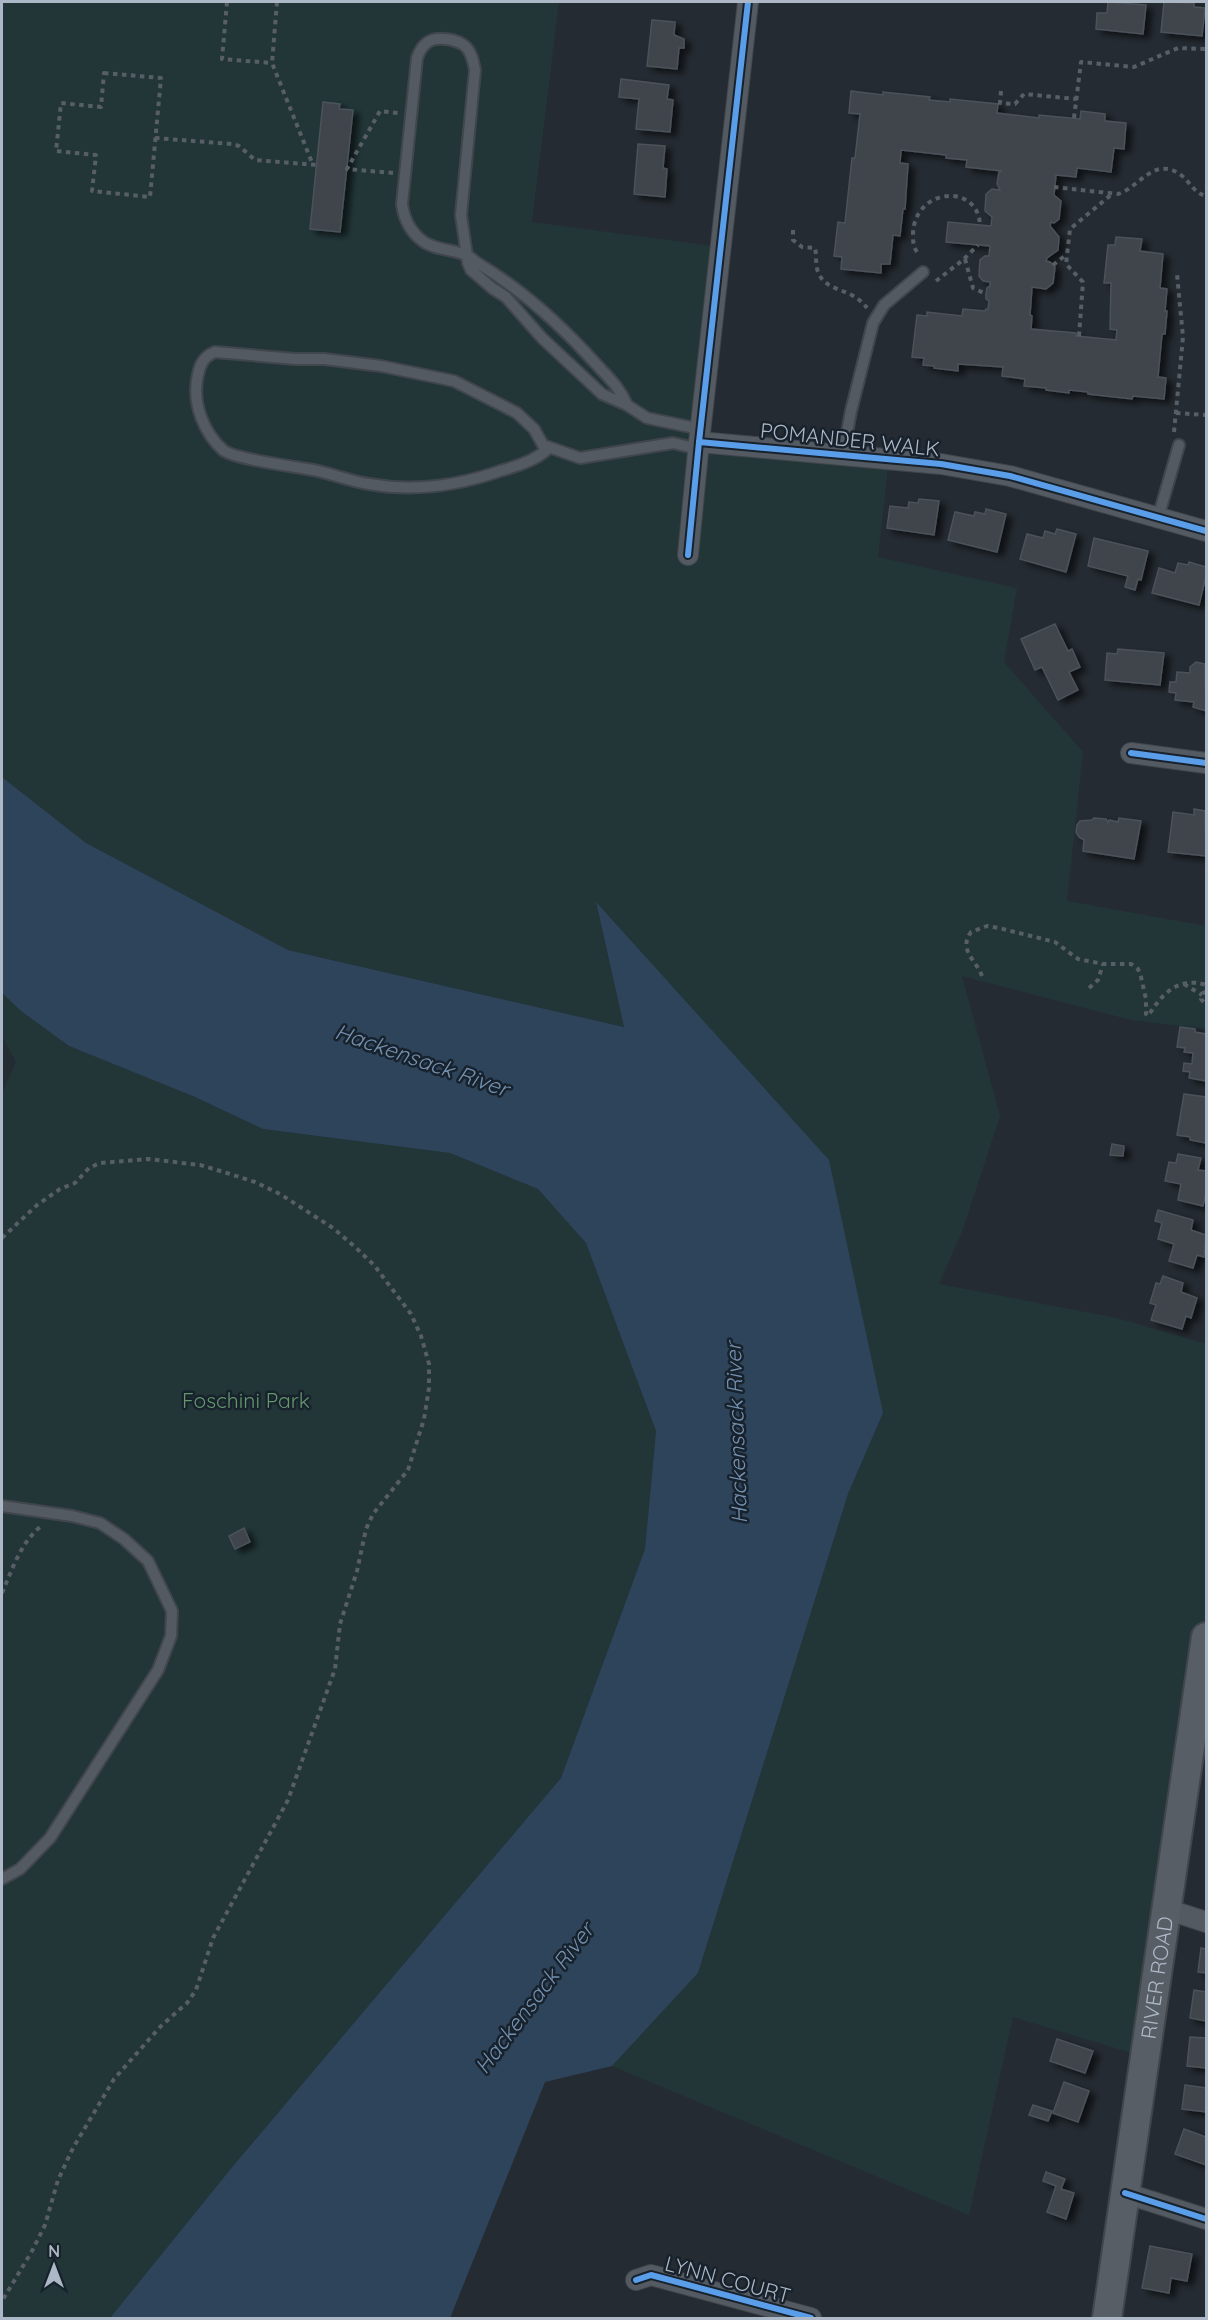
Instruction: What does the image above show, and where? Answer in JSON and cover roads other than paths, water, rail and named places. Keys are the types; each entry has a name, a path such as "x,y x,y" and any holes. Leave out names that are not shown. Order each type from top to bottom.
{"main road":[{"name":"RIVER ROAD","path":"1107,2319 1206,1637"}],"street":[{"path":"688,555 747,2"},
{"name":"POMANDER WALK","path":"699,440 941,464 1010,476 1206,531"},
{"path":"1131,753 1206,763"},
{"path":"1166,1909 1206,1922"},
{"path":"1125,2193 1206,2219"},
{"name":"LYNN COURT","path":"636,2280 651,2275 811,2319"}],"lane":[{"path":"627,405 614,382 544,310 468,256 436,248 424,242 411,229 402,204 417,58 428,41 451,40 466,46 475,70 461,215 468,256 468,263 471,270 506,297 542,338 558,351 592,388 610,399 627,405 647,418 699,440"},
{"path":"843,454 851,411 875,321 884,305 923,272"},
{"path":"549,448 520,465 479,479 422,488 368,484 325,472 277,465 225,452 207,433 196,397 199,367 208,354 215,352 295,359 324,359 381,366 454,381 517,413 534,429 543,445 580,458 699,440"},
{"path":"1158,518 1179,445"},
{"path":"2,1506 56,1513 100,1523 124,1539 148,1561 172,1611 171,1636 158,1670 50,1838 20,1869 2,1880"}],"water":[{"name":"Hackensack River","path":"2,777 86,843 288,950 624,1027 596,902 829,1160 883,1413 848,1494 698,1973 612,2066 545,2082 450,2318 110,2318 233,2166 561,1778 645,1549 656,1431 586,1243 538,1189 450,1153 263,1129 195,1097 69,1046 21,1011 2,993"}],"park label":[{"name":"Foschini Park","path":"246,1400"}]}
